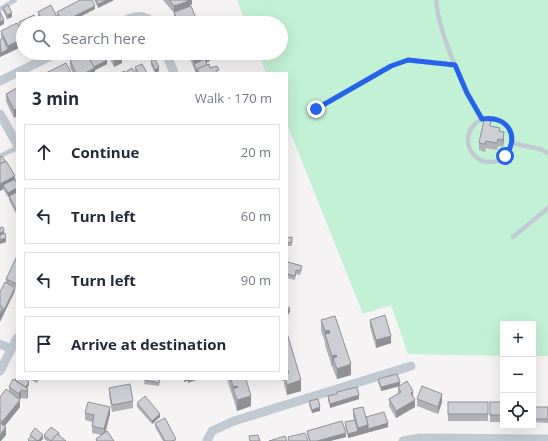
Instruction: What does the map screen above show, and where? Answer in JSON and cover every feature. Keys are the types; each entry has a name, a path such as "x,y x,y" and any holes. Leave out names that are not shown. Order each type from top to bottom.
{"street":[{"path":"19,72 44,60"},
{"path":"168,60 172,72"},
{"path":"0,81 16,73"},
{"path":"0,114 16,142"},
{"path":"0,371 16,340"},
{"path":"0,344 11,349"},
{"path":"207,441 212,431 234,421 410,366"},
{"path":"403,441 420,438 548,439"}],"lane":[{"path":"0,9 15,0"},
{"path":"436,0 437,12 445,40 467,93 482,119"},
{"path":"316,109 391,66 408,60 455,65"},
{"path":"482,119 497,119 504,123 512,135 510,150 499,160 485,162 478,160 469,149 468,134 471,128 482,119"},
{"path":"512,143 548,152"},
{"path":"0,156 16,148"},
{"path":"513,237 548,208"}],"green space":[{"path":"237,0 548,0 548,356 536,356 536,321 500,321 500,356 408,354 391,305 363,314 288,126 288,72 266,72 261,60 288,60 288,16 243,16"}],"building":[{"path":"80,0 92,0 95,6 75,16 59,16 57,12"},
{"path":"96,0 107,0 98,4"},
{"path":"169,0 188,0 174,6"},
{"path":"8,5 12,13 7,15 3,8"},
{"path":"51,5 56,16 40,16 38,12"},
{"path":"191,6 195,16 175,16 174,12"},
{"path":"0,12 4,20 0,22"},
{"path":"16,24 16,42 8,46 1,31"},
{"path":"3,38 8,49 1,53 0,40"},
{"path":"90,60 107,60 94,67"},
{"path":"91,60 95,68 87,72 76,72 70,61"},
{"path":"156,60 159,67 155,70 151,61"},
{"path":"205,60 207,65 197,69 197,72 194,64"},
{"path":"66,63 70,72 48,72"},
{"path":"142,64 146,72 138,72 135,67"},
{"path":"209,64 210,68 217,66 219,70 216,72 198,72 197,69"},
{"path":"132,68 134,72 128,72 127,71"},
{"path":"16,89 16,109 14,110 6,94"},
{"path":"484,120 491,121 490,126 500,128 499,131 504,132 503,140 498,139 497,143 486,141 485,144 479,143"},
{"path":"2,156 5,161 0,164 0,157"},
{"path":"6,161 15,176 0,184 0,164"},
{"path":"15,179 16,189 8,193 3,185"},
{"path":"16,192 16,210 9,196"},
{"path":"3,227 4,231 0,233 0,228"},
{"path":"5,233 6,238 0,240 0,235"},
{"path":"292,237 292,242 288,243 288,238"},
{"path":"16,258 16,284 6,279"},
{"path":"288,262 302,266 300,271 296,270 295,276 288,274"},
{"path":"5,282 15,288 3,312 3,308 0,306 0,292"},
{"path":"0,306 3,308 0,315"},
{"path":"385,315 391,336 376,340 370,320"},
{"path":"335,316 351,364 337,369 333,358 337,357 336,355 332,356 325,334 330,333 329,330 325,331 321,320"},
{"path":"288,336 301,380 287,385 285,380 288,380"},
{"path":"397,374 400,382 381,387 378,379"},
{"path":"16,378 16,380 26,380 29,382 26,387 15,380"},
{"path":"13,379 28,389 27,391 21,390 19,394 9,387"},
{"path":"144,380 160,380 159,383"},
{"path":"231,380 246,380 251,396 237,400 233,389 238,387 233,387"},
{"path":"407,381 413,391 411,393 415,400 396,411 389,399 401,392 398,387"},
{"path":"130,384 133,401 112,405 109,388"},
{"path":"422,386 442,394 438,407 417,399"},
{"path":"357,387 359,395 330,404 328,396"},
{"path":"6,389 20,400 2,422 0,420 0,397"},
{"path":"145,396 160,414 152,421 137,403"},
{"path":"318,399 320,407 312,410 309,401"},
{"path":"88,402 110,407 104,429 92,426 94,415 85,413"},
{"path":"448,402 488,402 488,414 448,414"},
{"path":"490,402 500,402 500,415 490,415"},
{"path":"363,407 368,425 358,428 353,409"},
{"path":"536,407 548,407 548,419 536,419"},
{"path":"384,412 388,423 368,429 366,417"},
{"path":"165,418 176,439 172,441 165,441 155,423"},
{"path":"355,420 358,431 348,434 345,422"},
{"path":"342,421 346,433 317,441 310,441 307,431"},
{"path":"0,423 6,427 0,435"},
{"path":"51,427 59,433 51,441 44,435"},
{"path":"35,428 43,435 38,441 30,435"},
{"path":"107,431 114,441 97,441 96,439"},
{"path":"305,433 308,441 289,441 288,437"},
{"path":"57,434 66,441 51,441"},
{"path":"258,435 260,441 250,441 249,436"},
{"path":"31,436 37,441 29,441 28,440"},
{"path":"285,436 287,441 269,441"}],"route":[{"path":"316,109 391,66 408,60 455,65 467,93 482,119 497,119 509,128 512,135 512,143 510,150 505,156"}]}
